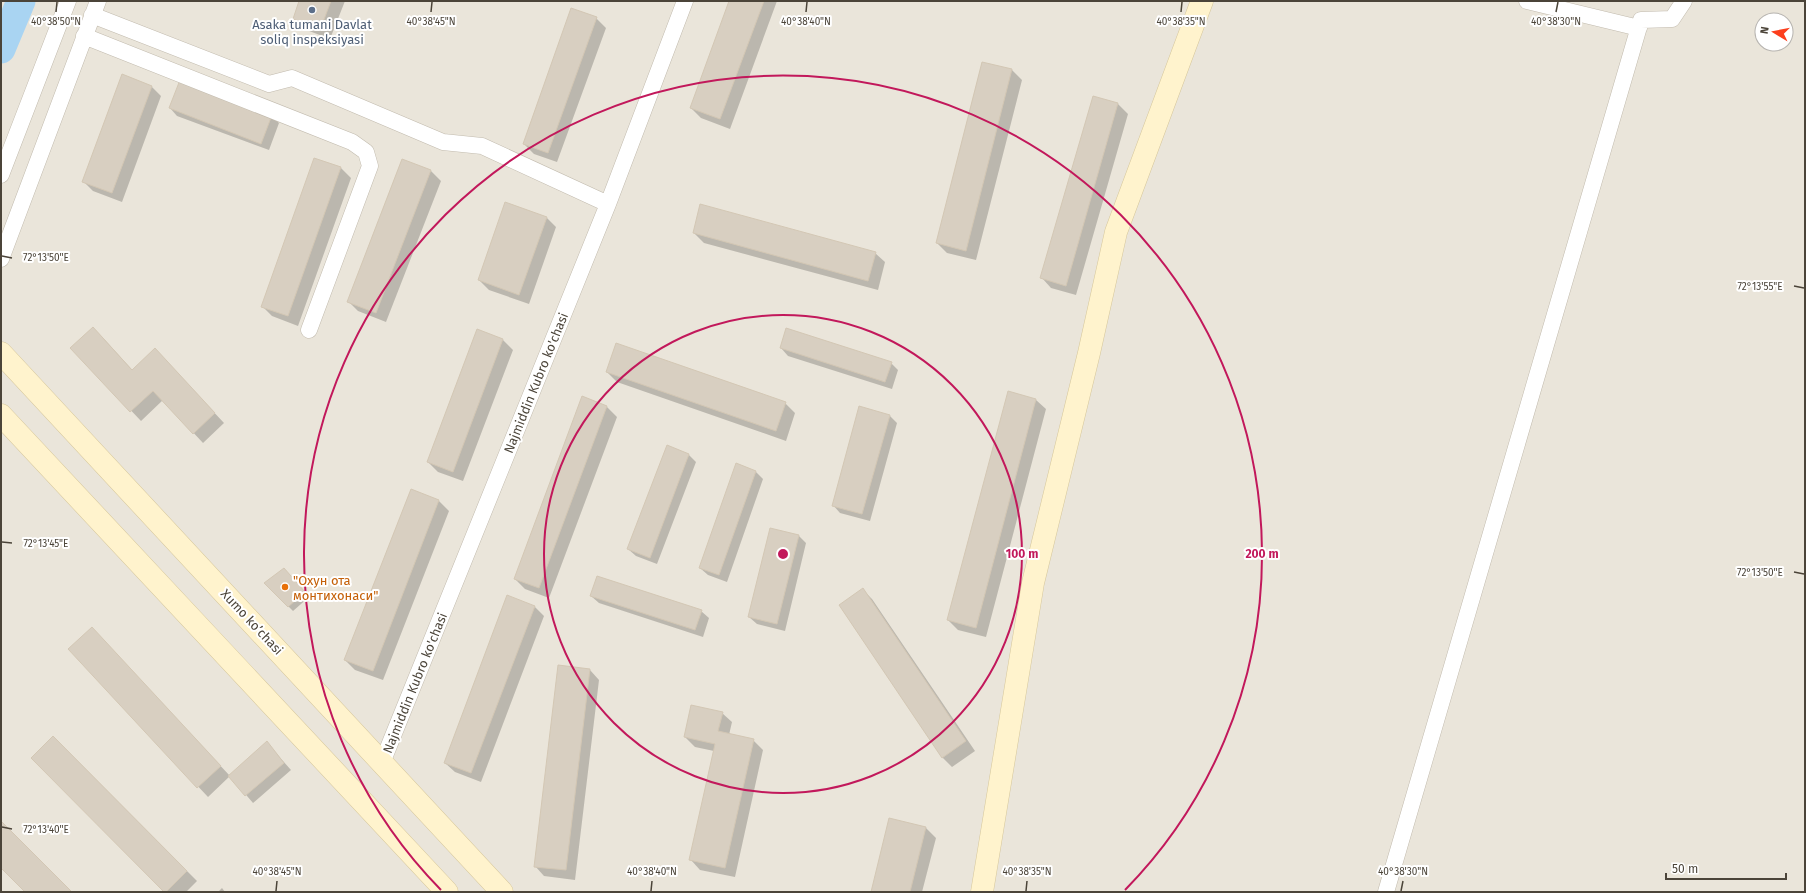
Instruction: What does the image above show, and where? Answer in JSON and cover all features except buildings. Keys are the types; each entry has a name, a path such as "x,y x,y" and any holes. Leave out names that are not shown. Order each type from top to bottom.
{"main road":[{"path":"982,892 1034,583 1116,232 1202,1"},
{"name":"Xumo ko’chasi","path":"1,353 502,892"},
{"path":"1,414 447,892"}],"street":[{"path":"1,175 68,1"},
{"name":"Najmiddin Kubro ko'chasi","path":"382,763 608,204 685,1"},
{"path":"1527,1 1639,28"},
{"path":"1386,892 1641,20 1672,19 1684,1"},
{"path":"1,258 95,8 269,84 292,78 442,142 482,146 608,204"},
{"path":"84,36 352,142 366,152 370,166 309,330"}],"shaded area":[{"path":"1,1 1805,1 1805,892 1,892"}],"waterway":[{"path":"1,49 21,1"}],"place":[{"name":"Asaka tumani Davlat soliq inspeksiyasi","path":"312,10"},
{"name":"\"Охун ота монтихонаси\"","path":"285,587"}]}
